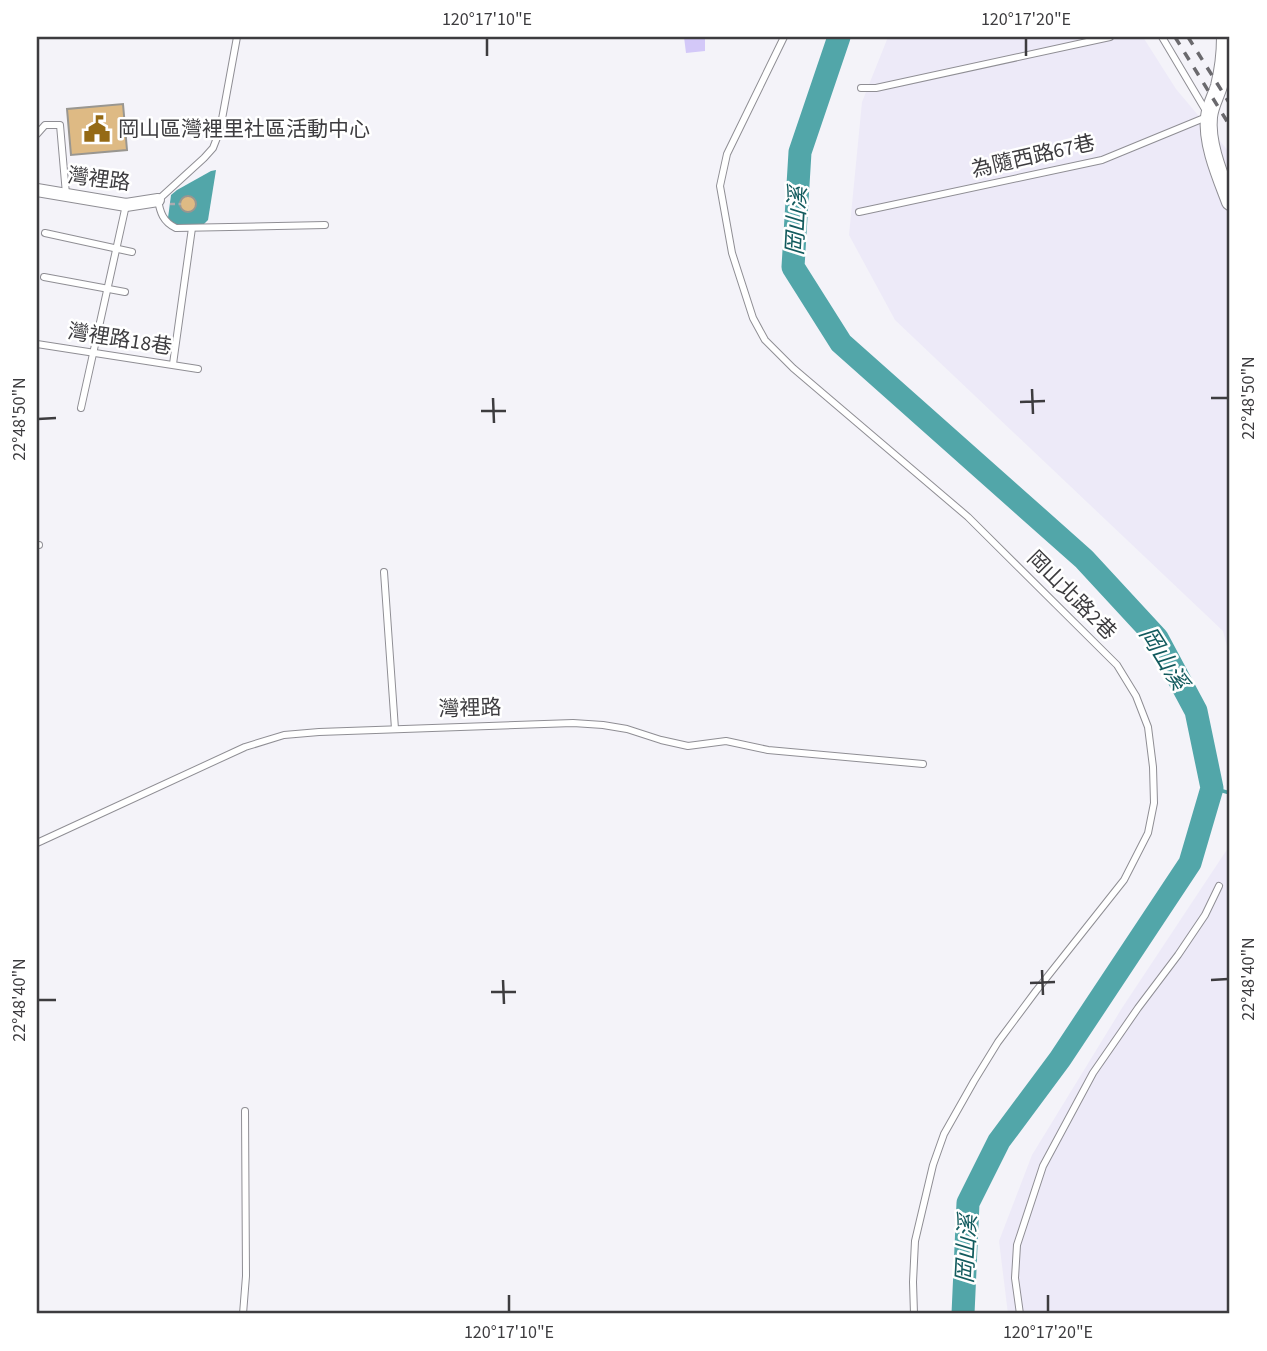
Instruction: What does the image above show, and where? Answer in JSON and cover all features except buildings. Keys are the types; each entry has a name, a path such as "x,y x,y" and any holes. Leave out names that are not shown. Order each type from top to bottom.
{"street":[{"path":"1213,37 1226,60"},
{"path":"1225,37 1226,60 1209,116 1211,146 1230,202"},
{"name":"灣裡路","path":"37,190 126,205 162,202"}],"lane":[{"path":"237,37 220,130 213,148 162,202 160,213 168,224 176,228 326,225"},
{"name":"岡山北路2巷","path":"784,37 727,153 720,186 732,253 753,318 765,340 793,368 968,517 1117,665 1136,696 1148,727 1153,767 1154,803 1148,833 1124,880 998,1042 944,1134 933,1165 915,1241 914,1314"},
{"path":"861,88 876,88 1110,37"},
{"path":"1162,37 1209,116"},
{"name":"為隨西路67巷","path":"859,212 1102,160 1209,116"},
{"path":"37,134 45,125 60,125 66,195"},
{"path":"81,408 126,205"},
{"path":"173,364 192,228"},
{"path":"45,233 132,253"},
{"path":"44,277 125,292"},
{"name":"灣裡路18巷","path":"37,344 198,369"},
{"path":"384,572 395,729"},
{"name":"灣裡路","path":"37,843 245,747 296,734 573,723 627,729 688,746 726,741 768,750 923,764"},
{"path":"1020,1314 1014,1278 1017,1245 1044,1166 1093,1073 1205,915 1219,886"},
{"path":"243,1314 246,1276 245,1111"}],"path":[{"path":"162,202 181,204"}],"shaded area":[{"path":"684,37 705,37 705,51 686,53"},
{"path":"888,37 1143,37 1176,89 1230,153 1230,658 1223,631 895,320 849,235 862,102"},
{"path":"1230,845 1230,1314 1008,1314 999,1241 1032,1155 1122,1008"}],"water":[{"path":"216,170 208,220 203,225 171,224 168,218 171,195"}],"waterway":[{"name":"岡山溪","path":"839,37 800,152 793,267 841,343 1084,559 1157,638 1196,711 1212,788 1190,863 1060,1059 999,1141 968,1203 963,1314"},
{"path":"1212,788 1230,793"}],"railway":[{"path":"1175,37 1230,126"},
{"path":"1188,37 1230,104"}],"place":[{"name":"岡山區灣裡里社區活動中心","path":"97,129"}]}
